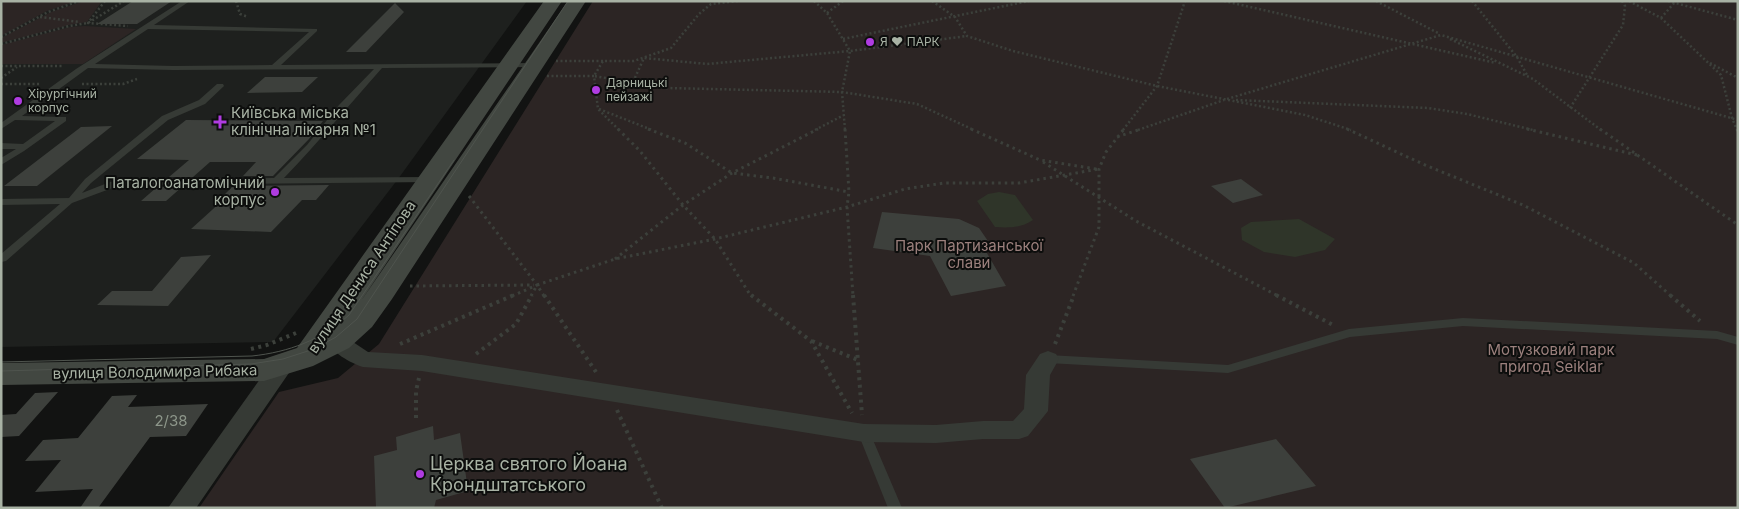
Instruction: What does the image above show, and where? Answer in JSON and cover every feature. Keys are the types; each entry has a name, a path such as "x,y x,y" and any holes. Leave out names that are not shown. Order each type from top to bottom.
{"street":[{"name":"вулиця Дениса Антіпова","path":"293,362 323,336 506,65 552,1"},
{"name":"вулиця Дениса Антіпова","path":"293,362 336,342 357,325 382,293 541,67 577,1"},
{"path":"336,342 363,359 422,363 864,433 936,434 983,430 1019,430 1036,411 1038,375 1048,359"},
{"path":"181,508 293,362"},
{"name":"вулиця Володимира Рибака","path":"1,374 264,370 293,362"}],"lane":[{"path":"1,127 87,66 187,1"},
{"path":"147,27 315,30 274,67"},
{"path":"87,66 173,68 506,65 541,67"},
{"path":"276,181 310,147 342,107 379,67"},
{"path":"2,259 69,201 88,180 165,118 202,102 220,86"},
{"path":"1,162 63,119 13,118"},
{"path":"1,146 21,146 21,149"},
{"path":"1,202 69,201 103,187 131,182 428,180"},
{"path":"1048,359 1228,369 1350,334 1463,322 1717,335 1738,341"},
{"path":"864,433 895,508"}],"path":[{"path":"1,37 38,16 79,1"},
{"path":"88,23 105,1"},
{"path":"1,44 69,26 88,23 124,1"},
{"path":"541,67 603,61 634,61 644,58 671,48 699,14 712,2 738,1"},
{"path":"814,1 826,13 850,51 848,74 842,92 849,192 847,207 864,433"},
{"path":"826,13 843,1"},
{"path":"932,1 955,18 967,36"},
{"path":"843,40 1029,1"},
{"path":"1048,359 1066,318 1099,227 1099,169 1106,152 1157,86 1185,1"},
{"path":"1224,1 1503,64"},
{"path":"1376,1 1441,35 1527,76 1738,225"},
{"path":"1472,1 1517,57 1527,76"},
{"path":"1570,108 1623,25 1625,6 1622,1"},
{"path":"1629,1 1661,18 1721,75 1732,118 1738,131"},
{"path":"1668,1 1738,20"},
{"path":"1661,18 1675,2"},
{"path":"38,16 88,23 147,27"},
{"path":"1117,137 1226,100 1441,35 1738,120"},
{"path":"644,58 707,64 850,51 967,36 1013,51 1157,86 1305,115 1355,130 1425,165 1523,205 1634,263 1717,335"},
{"path":"633,82 644,58"},
{"path":"1706,60 1738,78"},
{"path":"603,61 594,76 598,109 640,151 683,205 715,239 749,293 811,340 858,360"},
{"path":"1,66 87,66"},
{"path":"1,78 19,66"},
{"path":"541,67 666,88 842,92 917,104 1040,160 1136,221 1350,334"},
{"path":"1226,100 1281,100 1428,108 1467,114 1637,155"},
{"path":"598,109 685,143 732,173 849,192"},
{"path":"615,259 683,205 732,173 844,115"},
{"path":"1040,160 1099,169"},
{"path":"363,359 537,285 615,259 715,239 847,207 905,189 944,183 1019,183 1099,169"},
{"path":"463,190 537,285 609,392 662,508"},
{"path":"404,286 537,285"},
{"path":"458,369 516,324 537,285"},
{"path":"811,340 864,433"},
{"path":"416,418 416,392 422,363"}],"shaded area":[{"name":"Київська міська клінічна лікарня №1","path":"11,1 527,1 398,179 273,342 1,347 1,6"},
{"path":"999,192 1015,195 1033,220 1015,227 995,227 977,201 988,194"},
{"path":"1299,219 1335,239 1325,250 1295,257 1264,252 1242,240 1241,228 1251,222"}],"green space":[{"path":"3,1 77,1 47,11 1,36"},
{"path":"84,1 102,1 87,22 1,43 1,38 51,12"},
{"name":"Парк Партизанської слави","path":"593,1 1738,1 1738,508 199,508 279,392 338,378 379,344"},
{"path":"70,27 136,29 83,64 1,64 1,45"}],"building":[{"path":"133,1 172,1 137,24 97,24"},
{"path":"395,3 404,12 366,52 346,52"},
{"path":"265,77 318,77 302,92 247,93"},
{"path":"186,120 323,121 309,139 273,176 243,176 256,162 210,162 193,177 169,177 189,160 137,159"},
{"path":"112,126 37,186 4,186 81,127"},
{"path":"1241,179 1263,195 1233,203 1211,186"},
{"path":"329,185 316,200 302,200 271,232 191,229 223,200 219,200 233,186"},
{"path":"183,186 166,201 141,201 157,187"},
{"path":"882,212 959,219 979,228 990,244 984,248 1006,286 951,296 930,256 873,248"},
{"path":"211,255 168,306 97,305 112,291 152,291 181,257"},
{"path":"58,392 19,436 1,437 1,415 16,414 35,393"},
{"path":"137,395 128,407 208,404 186,436 150,437 98,508 80,508 93,489 35,492 61,460 25,461 43,440 78,438 112,396"},
{"name":"Церква святого Йоана Крондштатського","path":"433,426 434,440 460,433 468,491 436,500 434,508 376,508 374,456 397,450 396,437"},
{"path":"1276,439 1316,486 1225,508 1190,459"}],"tram line":[{"path":"1,371 251,364 283,359 314,349 336,337 357,319 568,1"},
{"path":"1,362 252,356 292,348 316,338 349,315 454,160"}],"place":[{"name":"Я ♥ ПАРК","path":"870,42"},
{"name":"Дарницькі пейзажі","path":"596,90"},
{"name":"Хірургічний корпус","path":"18,101"},
{"name":"Київська міська клінічна лікарня №1","path":"220,122"},
{"name":"Паталогоанатомічний корпус","path":"275,192"},
{"name":"Церква святого Йоана Крондштатського","path":"420,474"}],"park label":[{"name":"Мотузковий парк пригод Seiklar","path":"1551,358"}]}
